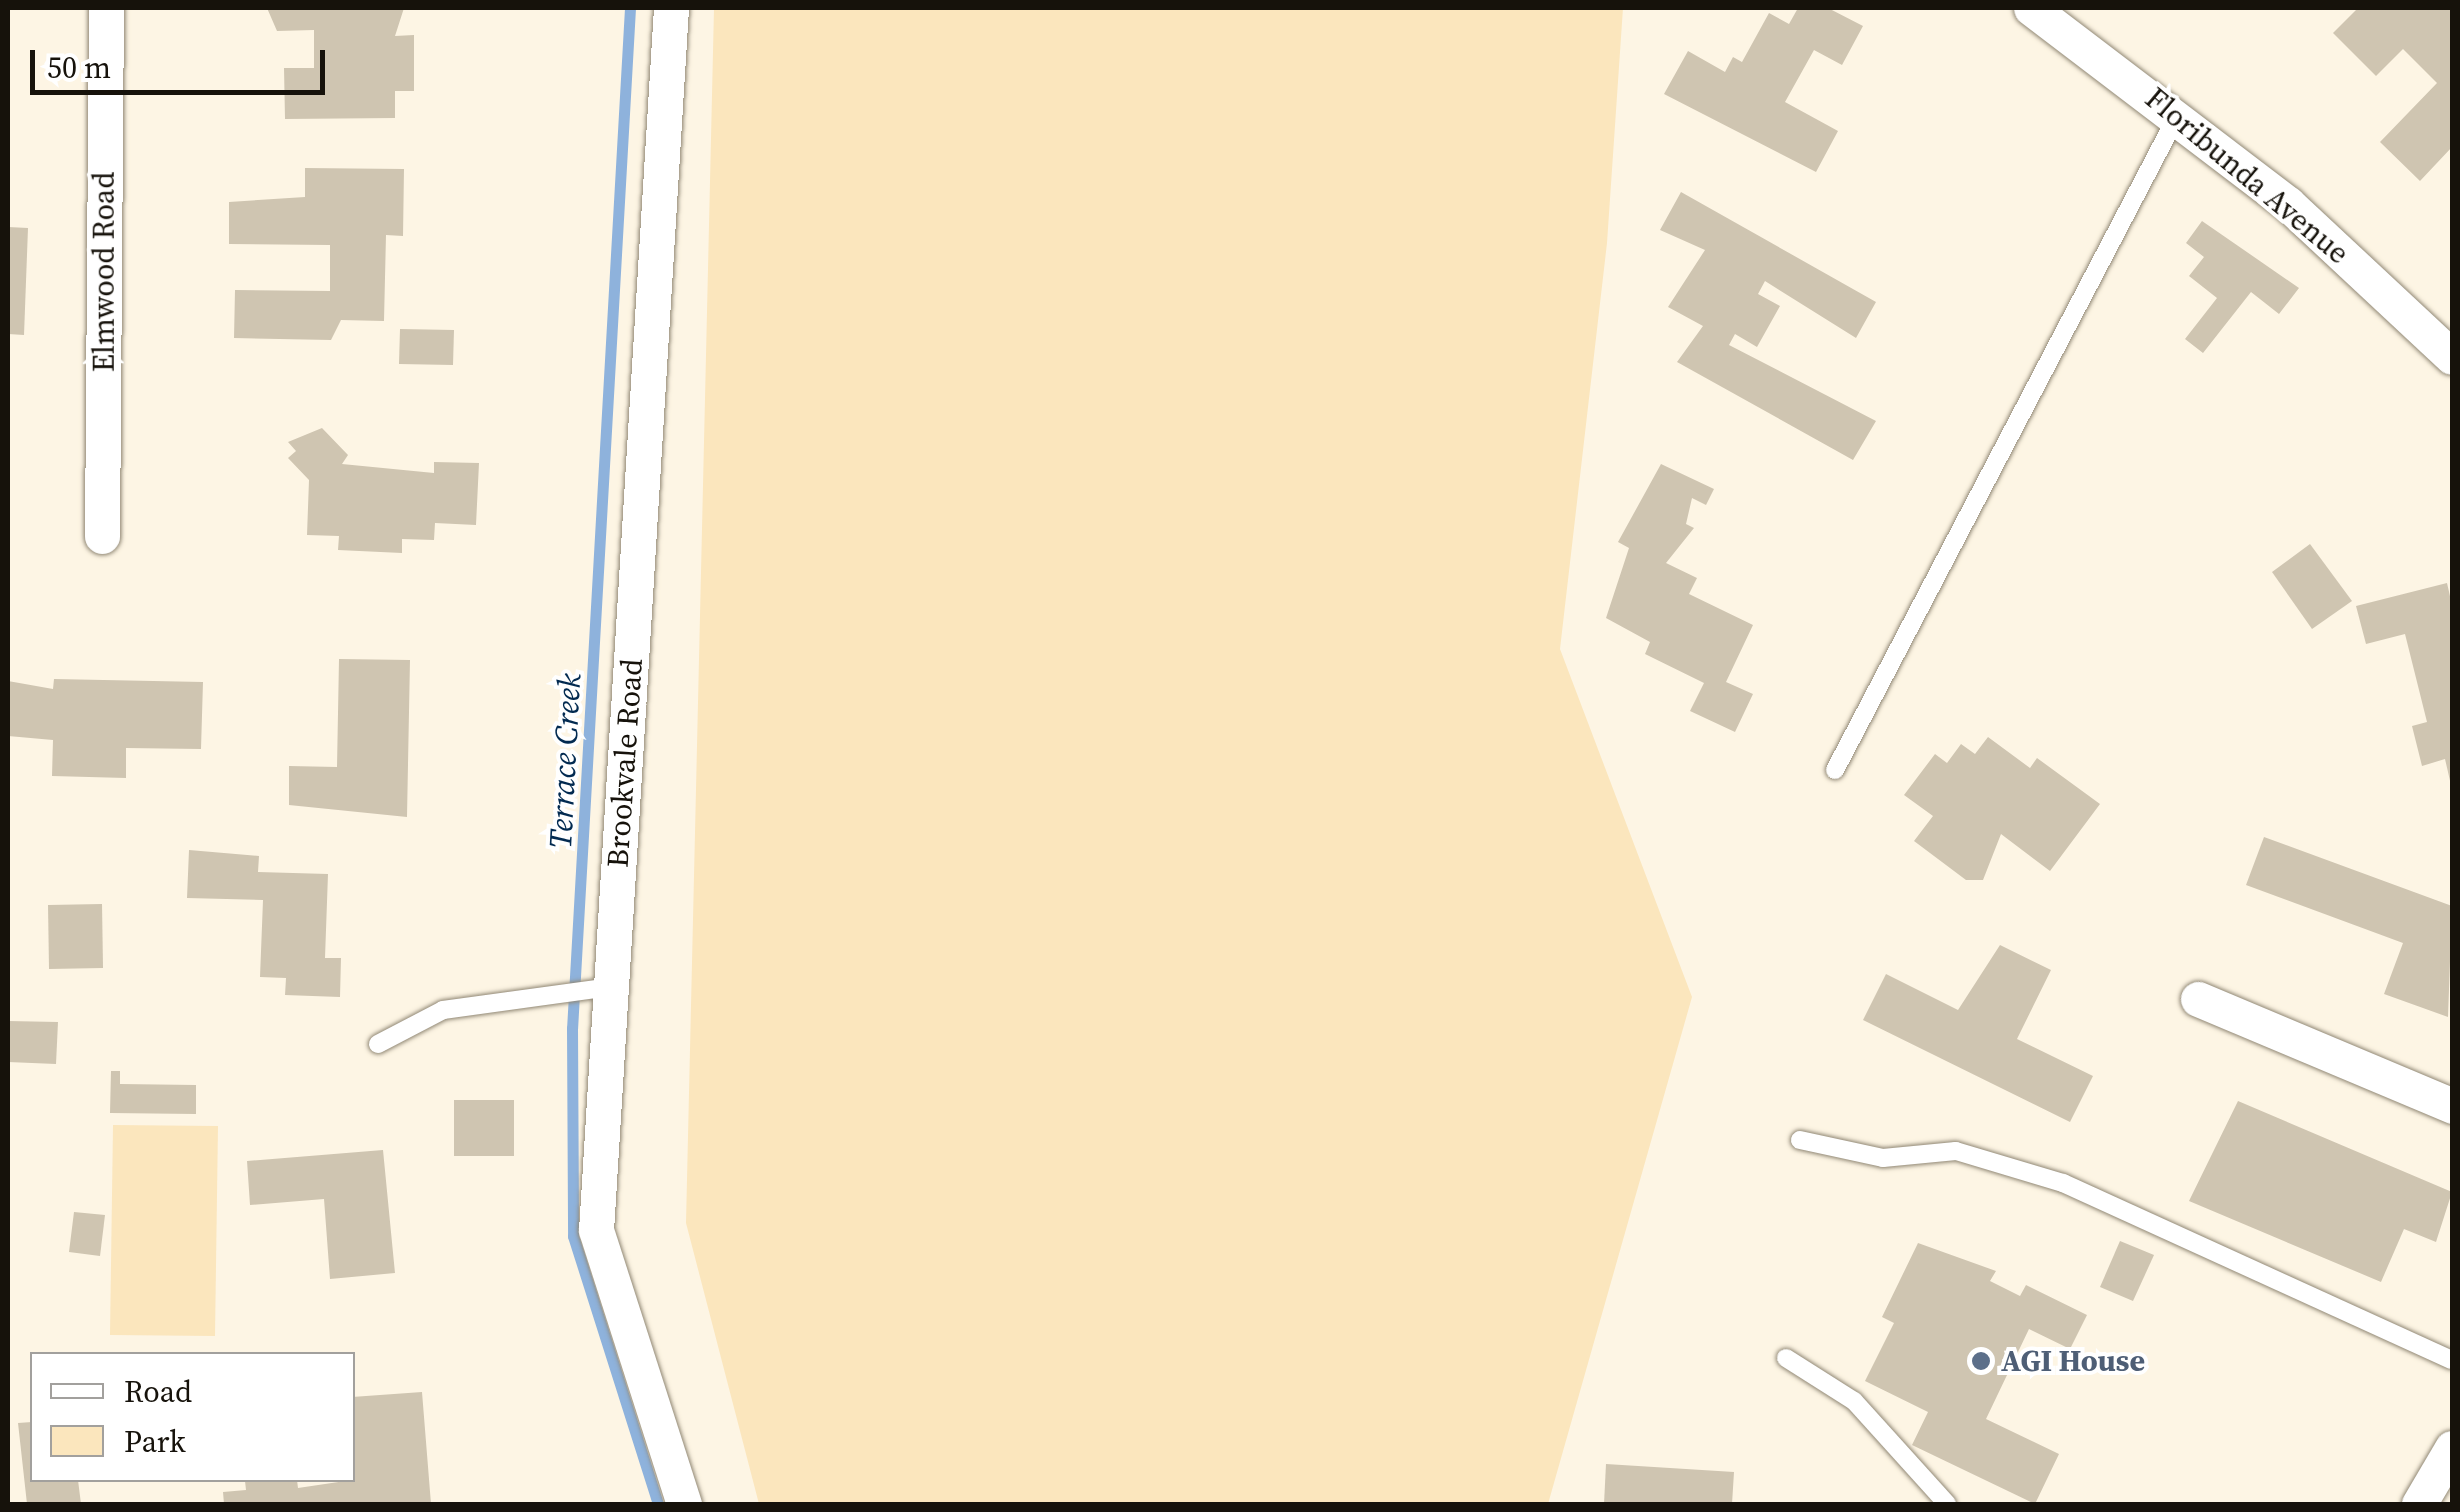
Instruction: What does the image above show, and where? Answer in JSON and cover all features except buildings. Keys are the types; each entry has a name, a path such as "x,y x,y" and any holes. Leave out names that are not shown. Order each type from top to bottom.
{"street":[{"name":"Elmwood Road","path":"102,536 106,8"},
{"name":"Brookvale Road","path":"671,8 607,988 596,1230 684,1504"},
{"name":"Floribunda Avenue","path":"2031,8 2177,116 2452,358"},
{"path":"2198,999 2452,1106"},
{"path":"2419,1504 2452,1448"}],"lane":[{"path":"1835,770 2177,116"},
{"path":"378,1044 443,1010 607,988"},
{"path":"1800,1140 1883,1158 1956,1151 2063,1183 2452,1360"},
{"path":"1786,1358 1854,1401 1946,1504"}],"green space":[{"path":"714,8 1623,8 1607,243 1560,649 1692,997 1548,1504 759,1504 686,1223"},
{"path":"113,1125 218,1126 215,1336 110,1335"}],"waterway":[{"name":"Terrace Creek","path":"630,8 572,1028 573,1236 658,1504"}],"place":[{"name":"AGI House","path":"1981,1361"}]}
